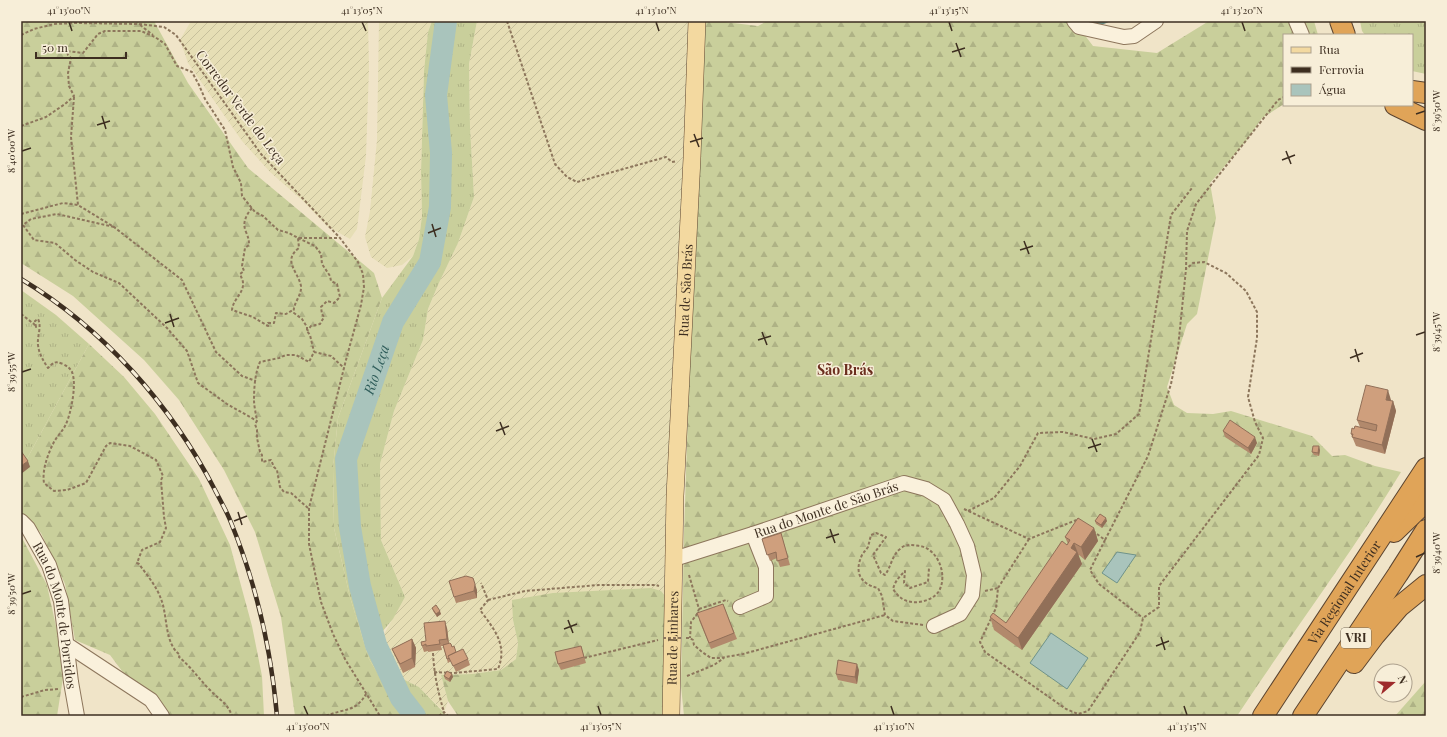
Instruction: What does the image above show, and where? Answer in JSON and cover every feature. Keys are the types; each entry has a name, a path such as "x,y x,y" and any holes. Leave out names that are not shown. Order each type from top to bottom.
{"highway":[{"path":"1329,21 1331,34"},
{"path":"1340,21 1345,34"},
{"path":"1413,91 1426,93"},
{"path":"1398,106 1426,120"},
{"name":"Via Regional Interior","path":"1263,716 1426,468"},
{"path":"1369,555 1420,507 1426,498"},
{"name":"VRI","path":"1308,709 1426,530"},
{"path":"1398,574 1426,544"},
{"path":"1308,709 1345,676 1375,635 1399,607 1426,585"}],"main road":[{"name":"Rua de São Brás","path":"674,559 675,496 692,158 697,21"},
{"name":"Rua de Linhares","path":"671,716 672,596 674,559"}],"street":[{"path":"1076,24 1124,37 1134,36 1156,21"},
{"path":"1296,21 1302,34"},
{"name":"Rua do Monte de São Brás","path":"674,559 904,483 926,489 944,500"},
{"path":"934,626 960,614 972,595 974,575 967,546 944,500"},
{"name":"Rua do Monte de Porridos","path":"21,521 28,528 49,565 61,602 71,682 77,716"},
{"path":"740,607 766,596 766,567 753,534"},
{"path":"66,644 151,700 162,716"}],"path":[{"path":"507,21 555,164 567,177 577,182 666,157 672,162 692,158"},
{"name":"Corredor Verde do Leça","path":"21,35 34,29 54,24 76,23 139,24 164,27 176,35 261,154 340,238 358,262 363,274 364,287 361,305 309,508 309,544 321,602 333,634 346,660 380,716"},
{"path":"139,24 165,44 177,66 192,72 205,99 224,130 233,167 241,183 242,196 255,212 278,230 315,246 321,254 322,264 330,276 331,281 337,284 340,297 334,303 327,301 321,307 324,317 320,324 311,326 307,331"},
{"path":"78,205 71,137 74,96 69,86 68,73 71,58 68,55 68,51 83,53 98,34 105,31 141,31 155,37"},
{"path":"21,126 46,117 74,96"},
{"path":"1143,618 1099,584 1090,570 1148,456 1171,384 1178,348 1186,269 1187,231 1196,204 1278,100 1283,98"},
{"path":"968,511 994,498 1020,466 1038,433 1063,432 1094,439 1116,434 1139,414 1171,215 1192,188"},
{"path":"21,214 62,203 78,205 114,227 182,280 216,352 242,376 256,381"},
{"path":"252,208 245,217 245,231 249,238 250,245 245,248 242,266 244,271 240,274 244,284 241,293 232,304 232,310 254,317 268,326 268,323 274,323 276,313 286,314 293,310 299,298 301,286 291,263 291,259 299,248 298,238"},
{"path":"114,227 58,214 31,219 23,225 34,240 55,243 75,260 93,272 120,283 167,328 186,351 198,383 227,404 257,421"},
{"path":"298,238 340,238"},
{"path":"1084,523 1078,518 1030,539 998,588 996,608 980,642 985,652 1066,709 1078,714 1088,711 1140,632 1143,618 1159,607 1159,586 1259,454 1263,438 1248,398 1257,338 1257,312 1246,290 1226,273 1204,262 1193,264 1186,269"},
{"path":"293,310 294,313 302,319 307,327 314,352 309,362 296,355 286,355 280,358 260,362 257,369 254,401 257,421 255,424 258,430 257,438 262,455 262,462 271,460 277,470 280,487 284,492 291,493 309,508"},
{"path":"21,314 36,327 35,321 38,319 40,324 38,344 41,356 48,368 53,362 56,361 69,367 74,379 72,403 67,422 53,444 43,475 44,483 54,491 67,490 86,483 106,446 110,443 130,446 156,460 163,476 161,480 166,528 160,542 142,550 137,563 161,597 166,612 167,631 176,652 180,655 179,657 192,668 210,690 229,707 232,716"},
{"path":"314,352 331,356 344,368"},
{"path":"944,500 1030,539"},
{"path":"1089,527 1105,540"},
{"path":"929,568 928,582 910,588 904,583 905,571 899,577 893,589 901,599 920,603 934,596 939,590 942,579 941,564 932,552 924,547 910,544 902,547 897,552 885,575 879,570 873,555 886,537 876,533 871,535 868,547 862,556 858,570 860,577 869,586 878,588 882,596 885,615 893,621 934,626"},
{"path":"689,576 699,609 691,622 690,638 702,652 711,658 743,654 885,615"},
{"path":"481,583 488,600"},
{"path":"434,672 453,673 498,670 502,660 501,644 494,629 480,610 488,600 525,592 599,585 656,585 664,589 672,596"},
{"path":"972,595 998,588"},
{"path":"699,609 726,600 740,607"},
{"path":"584,658 663,638 690,638"},
{"path":"433,653 434,672 438,692 443,713 448,716"},
{"path":"682,678 714,665 725,657"},
{"path":"21,696 44,690 57,690 71,682"},
{"path":"326,716 335,712 345,711 361,704 366,694"},
{"path":"439,716 443,713"}],"shaded area":[{"path":"191,21 368,21 369,68 366,156 357,229 350,239 327,226 303,201 270,172 242,141 188,63 180,40"},
{"path":"379,21 432,21 428,32 424,71 421,172 422,216 419,239 413,256 402,265 387,268 371,257 365,237 370,211 377,140"},
{"path":"477,21 690,21 666,597 513,620 518,643 516,659 501,670 472,674 441,675 448,701 444,712 419,687 401,678 383,636 405,597 381,540 380,464 394,411 423,340 428,309 458,243 474,197 470,127 469,64"}],"green space":[{"path":"21,21 154,21 188,83 248,168 374,273 382,298 338,418 333,468 334,528 350,597 369,659 404,716 295,716 281,617 255,532 224,470 179,400 144,360 73,296 21,263"},
{"path":"432,21 477,21 469,64 470,127 474,197 458,243 428,309 423,340 394,411 380,464 381,540 405,597 393,619 382,632 401,678 419,687 447,716 404,716 369,659 350,597 334,528 333,468 338,418 382,298 413,256 419,239 422,216 421,172 424,71 428,32"},
{"path":"701,21 717,21 758,26 767,21 1074,21 1093,46 1157,53 1209,21 1314,21 1318,34 1283,34 1283,105 1262,118 1247,140 1210,183 1216,218 1197,314 1187,324 1167,387 1174,405 1187,413 1213,414 1231,411 1312,436 1332,456 1345,455 1375,466 1401,472 1341,564 1237,716 684,716 681,686 684,533"},
{"path":"1360,21 1426,21 1426,74 1413,71 1413,34 1364,34 1362,31"},
{"path":"21,290 56,315 89,344 21,470"},
{"path":"89,344 124,377 155,414 199,479 230,545 252,626 262,676 264,716 156,716 110,655 75,640 65,584 41,533 21,513 21,470"},
{"path":"21,536 47,585 57,631 63,678 57,716 21,716"},
{"path":"651,588 661,591 666,597 664,625 665,716 458,716 448,701 441,675 472,674 501,670 516,659 518,643 513,620 512,600 553,593"},
{"path":"1426,681 1426,716 1395,716 1407,703 1413,703 1413,696"}],"water":[{"path":"1117,552 1136,555 1117,583 1102,573"},
{"path":"1051,633 1088,658 1067,689 1030,663"}],"building":[{"path":"1366,385 1388,390 1386,400 1393,401 1382,445 1352,437 1353,434 1351,434 1352,428 1354,429 1355,426 1376,431 1377,425 1357,420"},
{"path":"1230,420 1255,437 1248,448 1223,431"},
{"path":"1313,446 1319,446 1318,453 1312,452"},
{"path":"21,451 28,461 21,466"},
{"path":"1100,514 1106,518 1101,525 1095,521"},
{"path":"1078,518 1094,528 1081,547 1074,543 1071,548 1077,552 1018,638 990,617 993,613 1006,623 1062,541 1067,545 1070,540 1065,537"},
{"path":"781,533 788,558 777,561 776,552 767,555 762,539"},
{"path":"466,576 473,578 475,584 474,591 454,597 449,581"},
{"path":"723,604 734,633 709,643 697,613"},
{"path":"436,605 440,611 436,614 432,608"},
{"path":"445,621 447,639 439,640 440,644 426,646 426,644 422,646 421,642 426,641 424,623"},
{"path":"412,639 412,658 400,664 392,649"},
{"path":"450,643 452,647 454,646 456,652 448,656 450,658 447,659 443,645"},
{"path":"581,646 584,657 558,664 555,652"},
{"path":"463,649 468,659 453,666 448,656"},
{"path":"838,660 857,664 855,677 836,674"},
{"path":"447,671 452,674 449,679 444,676"}],"waterway":[{"name":"Rio Leça","path":"415,716 401,698 376,645 360,586 350,527 346,459 393,322 430,262 440,207 441,153 436,95 446,21"},
{"path":"1065,21 1072,21"},
{"path":"1086,22 1102,23 1107,21"}],"railway":[{"path":"21,279 80,321 133,371 178,428 197,459 228,516 255,592 271,666 277,716"}],"district":[{"name":"São Brás","path":"845,370"}]}
